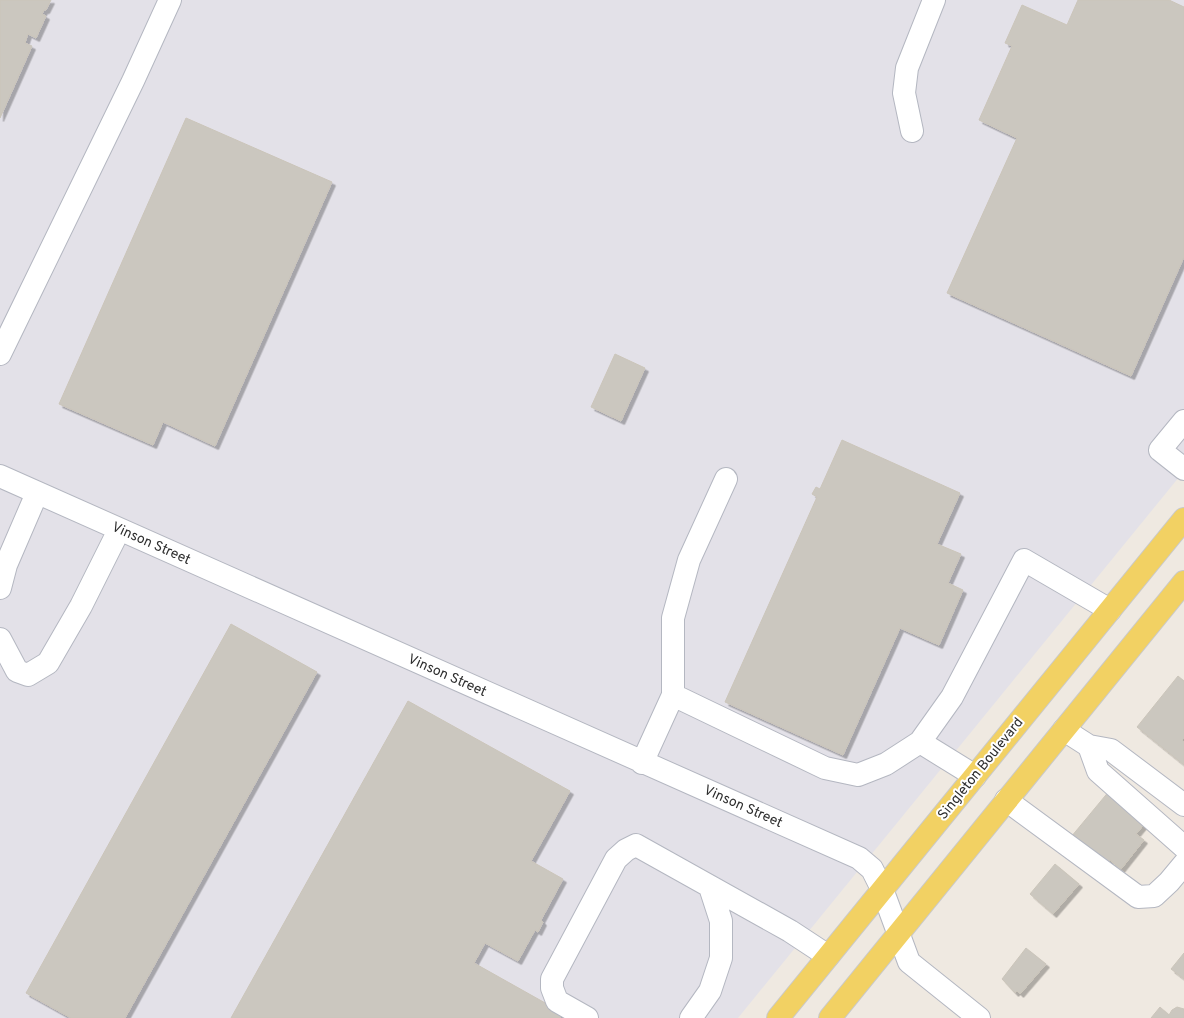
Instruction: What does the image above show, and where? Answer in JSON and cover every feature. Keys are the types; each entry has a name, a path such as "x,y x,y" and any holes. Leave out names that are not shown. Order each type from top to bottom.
{"main road":[{"name":"Singleton Boulevard","path":"778,1018 1184,519"},
{"path":"830,1018 1184,582"}],"street":[{"path":"0,354 133,81 170,0"},
{"path":"912,131 904,93 907,68 934,0"},
{"path":"1184,421 1160,450 1184,469"},
{"name":"Vinson Street","path":"0,476 642,763 859,858 872,869 882,889 909,962 979,1018"},
{"path":"642,763 673,695 673,618 689,560 726,479"},
{"path":"0,588 6,564 37,493"},
{"path":"0,639 17,671 28,675 48,663 81,606 119,530"},
{"path":"673,695 825,768 858,774 886,764 920,742 952,697 1024,560 1110,610"},
{"path":"1064,730 1089,746 1111,750 1184,805"},
{"path":"920,742 975,776"},
{"path":"1089,746 1098,771 1184,847"},
{"path":"1006,800 1138,897 1154,896 1169,882 1184,864"},
{"path":"587,1018 557,1001 552,988 552,979 616,859 626,850 636,845 790,931 828,956"},
{"path":"691,1018 710,991 721,958 721,921 710,886"}],"shaded area":[{"path":"0,0 1184,0 1184,471 738,1018 0,1018"}],"building":[{"path":"0,0 51,0 46,10 44,10 42,14 46,16 36,38 28,34 25,43 32,46 0,118"},
{"path":"1078,0 1169,0 1184,7 1184,257 1131,376 947,293 1017,138 979,120 1012,46 1005,43 1022,5 1067,25"},
{"path":"186,118 332,182 215,446 163,422 153,445 59,404"},
{"path":"615,354 645,368 621,421 591,407"},
{"path":"842,440 960,493 937,544 961,554 948,583 963,590 939,645 900,628 843,755 725,702 817,497 812,494 816,487 820,489"},
{"path":"231,624 317,672 125,1018 71,1018 26,993"},
{"path":"1178,676 1184,681 1184,738 1182,740 1184,742 1184,765 1137,727"},
{"path":"408,701 570,791 531,861 563,879 541,920 543,922 538,932 535,930 518,961 485,943 474,963 563,1013 560,1018 231,1018"},
{"path":"1110,790 1146,822 1136,834 1144,840 1121,869 1110,860 1105,866 1071,837"},
{"path":"1055,864 1079,884 1053,914 1030,894"},
{"path":"1026,948 1046,964 1020,994 1017,991 1015,993 1002,979"},
{"path":"1184,953 1184,979 1171,969"},
{"path":"1160,1007 1169,1015 1172,1010 1177,1007 1184,1009 1184,1018 1151,1018"}]}
